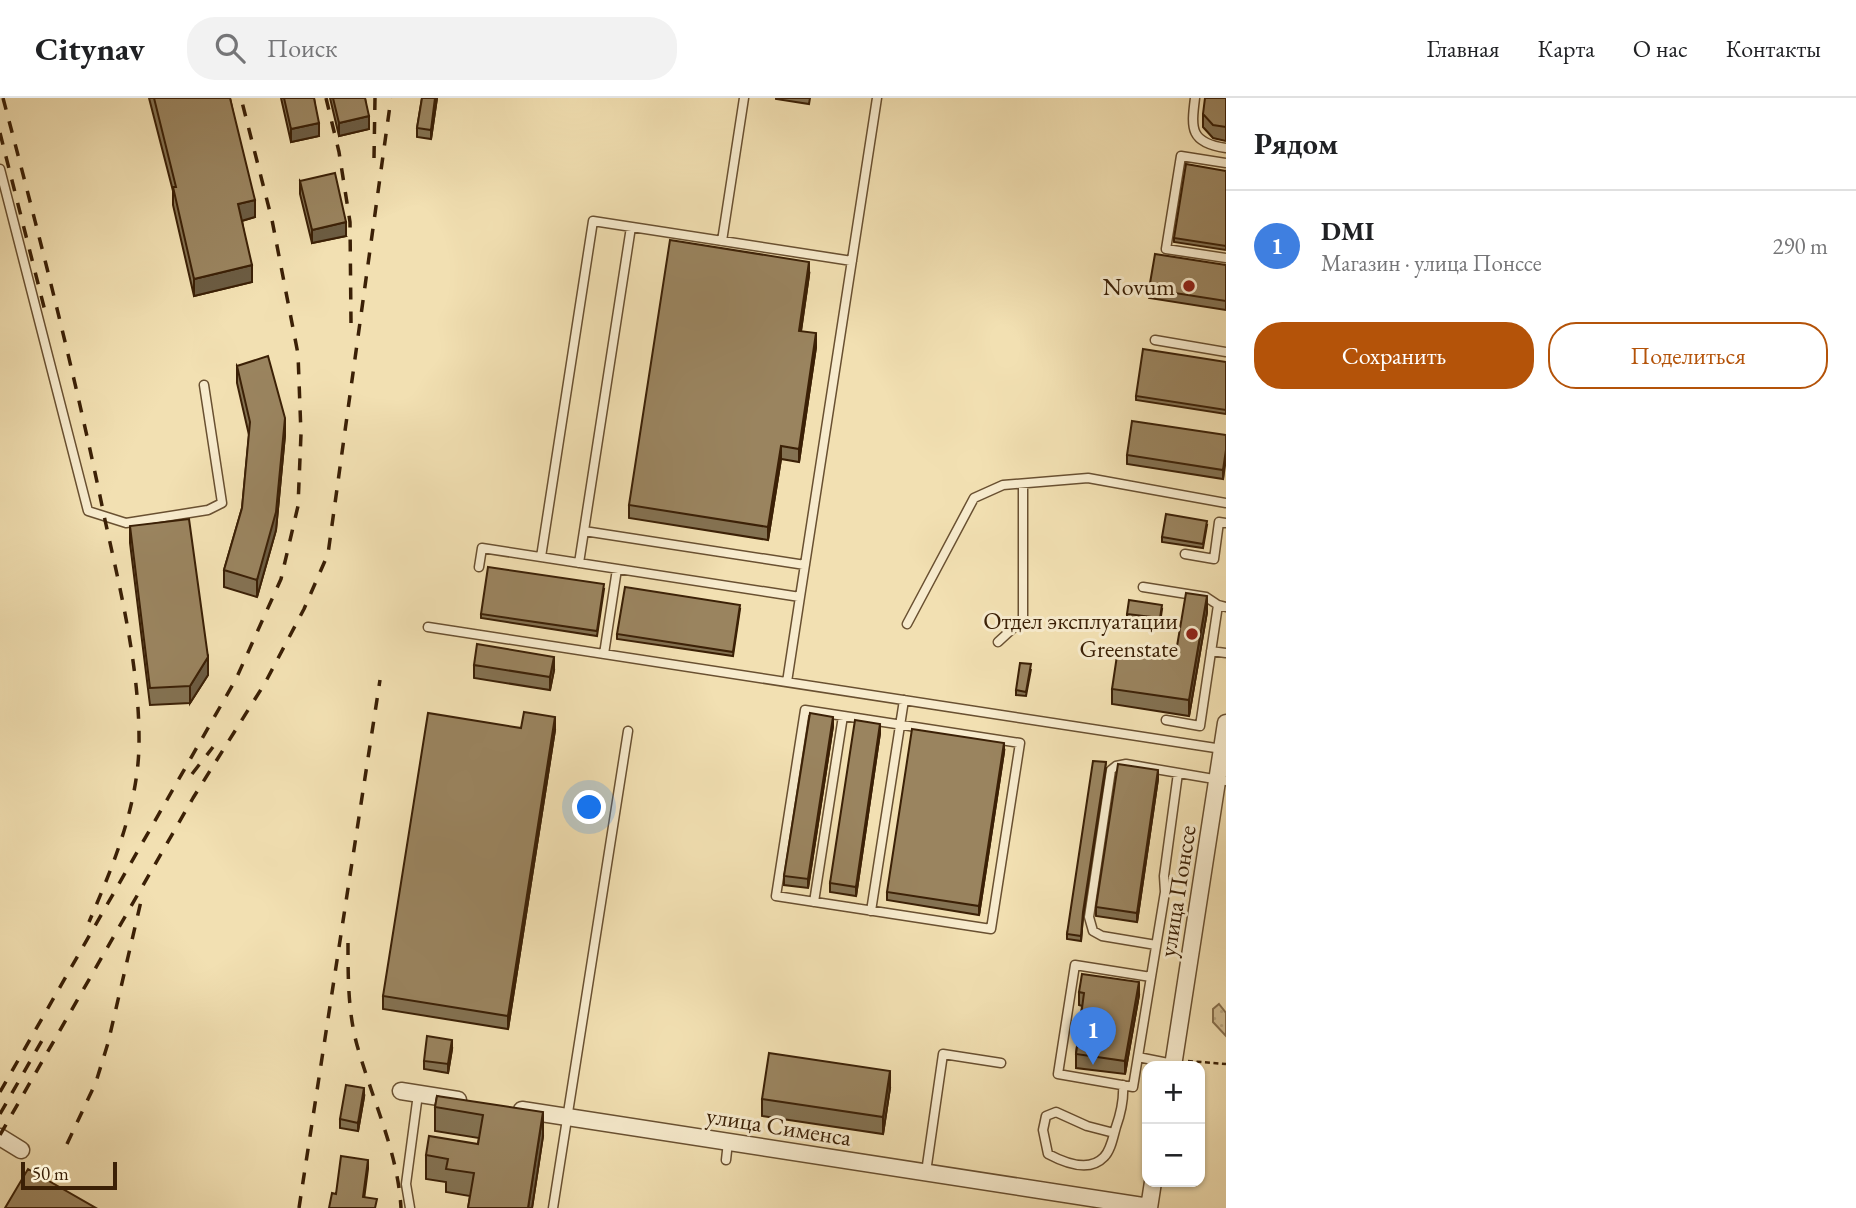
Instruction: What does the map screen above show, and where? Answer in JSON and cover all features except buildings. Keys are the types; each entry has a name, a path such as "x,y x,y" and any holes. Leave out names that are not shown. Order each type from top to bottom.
{"street":[{"name":"улица Понссе","path":"1173,1061 1222,781 1222,748 1226,723"},
{"path":"401,1091 473,1102"},
{"name":"улица Сименса","path":"500,1106 1149,1207"},
{"path":"0,1137 21,1150"},
{"path":"1149,1207 1152,1187"}],"lane":[{"path":"722,241 744,98"},
{"path":"787,682 877,98"},
{"path":"1195,98 1192,124 1194,132 1205,143 1226,148"},
{"path":"1226,163 1181,156 1166,249 1226,258"},
{"path":"0,169 88,511 126,523 208,510 222,503 204,385"},
{"path":"541,557 593,221 852,261"},
{"path":"579,563 631,227"},
{"path":"1155,340 1226,352"},
{"path":"907,624 974,498 1003,485 1088,478 1226,503"},
{"path":"998,642 1023,619 1023,485"},
{"path":"1185,554 1214,559 1219,522 1226,523"},
{"path":"584,531 805,565"},
{"path":"479,567 482,548 800,597"},
{"path":"604,654 617,569"},
{"path":"1143,587 1206,597 1222,606 1211,651 1200,726 1166,720"},
{"path":"428,626 1222,748"},
{"path":"1211,651 1226,653"},
{"path":"871,911 904,700"},
{"path":"805,710 843,716 1020,743 991,929 776,896 805,710"},
{"path":"814,902 843,716"},
{"path":"553,1208 628,731"},
{"path":"1156,945 1102,936 1093,931 1089,917 1111,770 1126,764 1222,781"},
{"path":"1151,977 1075,965 1058,1074 1133,1087 1165,892 1164,876 1178,773"},
{"path":"926,1172 943,1054 1001,1063"},
{"path":"1138,1057 1161,1061"},
{"path":"1114,1133 1087,1126 1056,1112 1046,1116 1043,1130 1048,1154 1073,1164 1092,1165 1104,1157 1114,1133 1124,1100 1123,1085"},
{"path":"410,1208 406,1184 418,1094"},
{"path":"726,1160 729,1142"}],"path":[{"path":"1205,1064 1226,1064"}],"shaded area":[{"path":"1219,1004 1226,1013 1226,1036 1213,1022 1213,1009"}],"railway":[{"path":"3,98 82,414 123,603 136,688 139,745 134,791 123,835 89,922"},
{"path":"0,1092 236,679 281,579 298,506 301,434 298,354 272,220 241,98"},
{"path":"326,98 339,152 350,222 351,323"},
{"path":"374,158 375,98"},
{"path":"0,1135 193,798 265,683 304,609 328,554 391,98"},
{"path":"0,133 47,319"},
{"path":"299,1208 380,680"},
{"path":"192,774 213,747"},
{"path":"67,1144 96,1082 108,1043 142,897"},
{"path":"348,943 349,994 354,1033 390,1146 401,1208"},
{"path":"0,1114 44,1037"}],"place":[{"name":"Novum","path":"1189,286"},
{"name":"Отдел эксплуатации Greenstate","path":"1192,634"},
{"name":"DMI","path":"1093,1065"}]}
